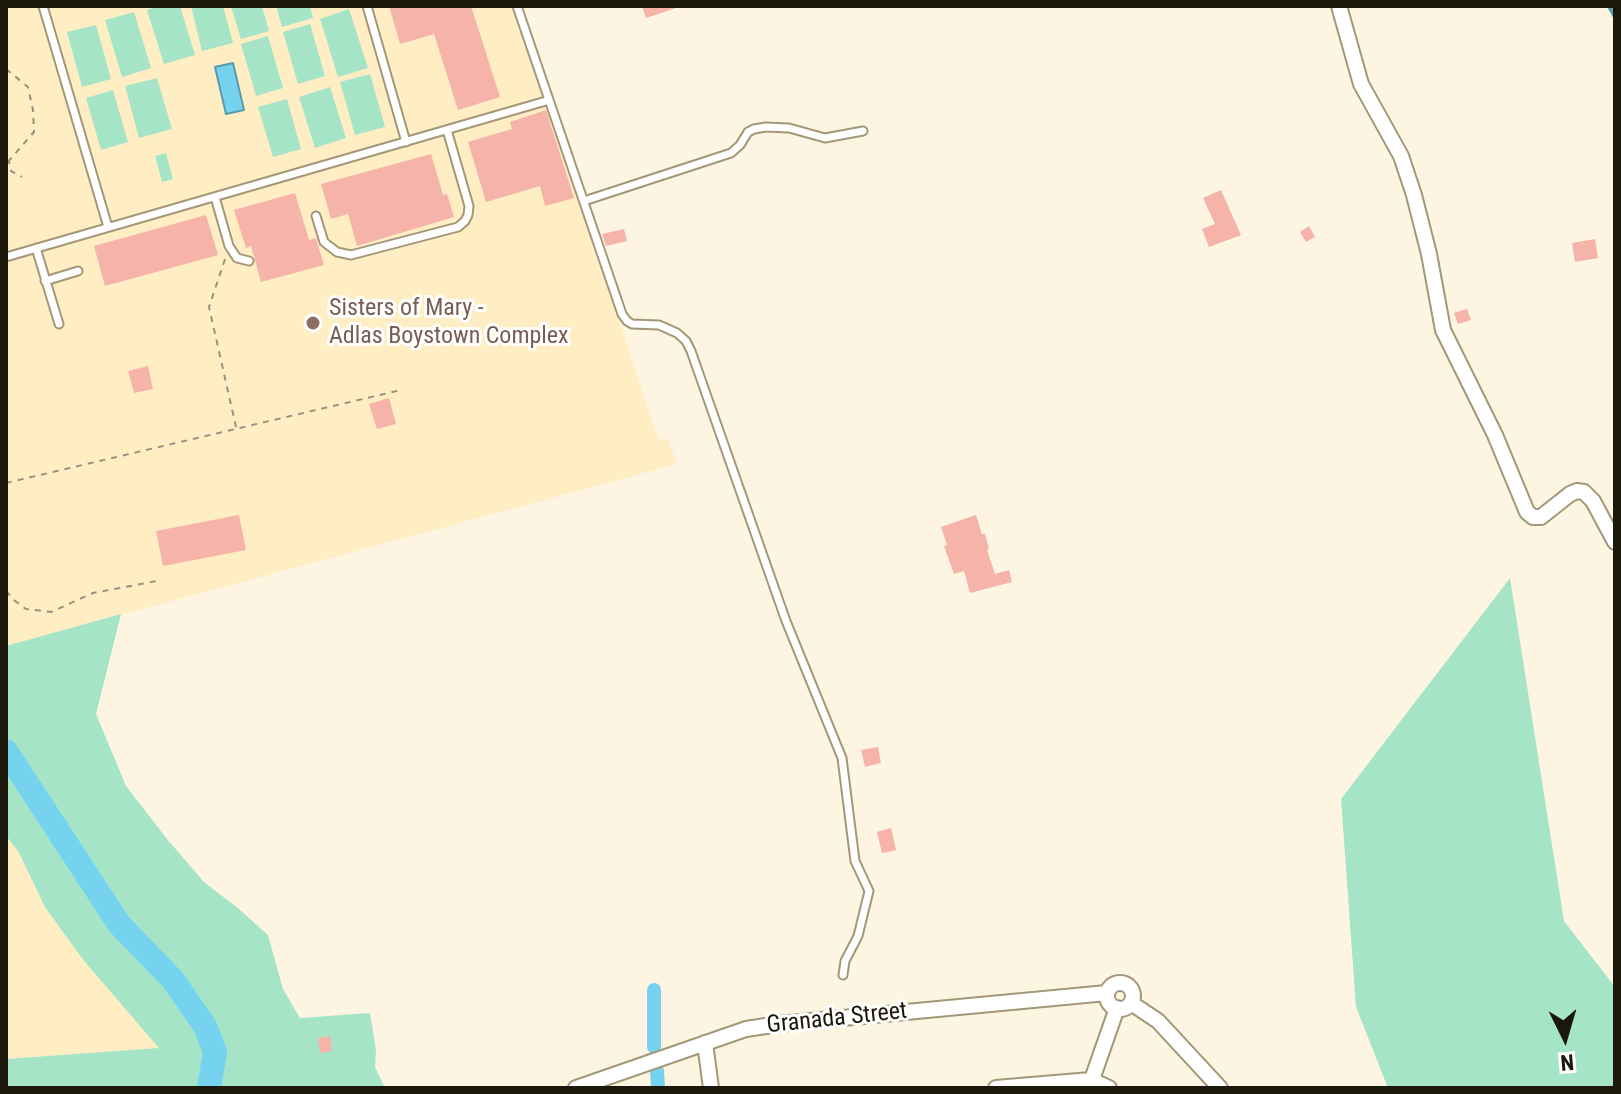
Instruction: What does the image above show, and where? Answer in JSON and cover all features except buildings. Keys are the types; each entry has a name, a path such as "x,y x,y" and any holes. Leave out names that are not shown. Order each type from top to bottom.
{"street":[{"path":"1339,6 1361,84 1401,156 1410,182 1429,254 1443,330 1495,435 1527,512 1533,517 1541,517 1570,494 1584,492 1593,501 1615,542"},
{"path":"1090,1084 1124,1006 1132,991 1123,983 1115,984 1107,993 1110,1004 1124,1006 1158,1021 1220,1088"},
{"name":"Granada Street","path":"576,1088 605,1083 746,1029 1107,993"},
{"path":"705,1043 711,1088"},
{"path":"996,1088 1090,1084 1109,1088"}],"lane":[{"path":"43,6 108,227"},
{"path":"367,6 406,142"},
{"path":"517,6 622,314 632,324 659,325 670,329 686,341 691,351 786,621 842,758 855,861 869,891 858,936 845,961 843,975"},
{"path":"6,257 546,101"},
{"path":"584,201 731,153 754,129 789,128 825,138 863,131"},
{"path":"316,216 324,242 337,252 351,255 458,227 465,221 469,206 447,130"},
{"path":"215,197 229,246 237,258 249,261"},
{"path":"36,248 59,324"},
{"path":"45,281 78,271"}],"path":[{"path":"6,69 28,87 33,110 34,132 7,162 11,171 22,177"},
{"path":"229,246 209,307 236,429"},
{"path":"6,483 401,390"},
{"path":"6,591 26,609 51,612 93,593 157,581"}],"shaded area":[{"name":"Sisters of Mary - Adlas Boystown Complex","path":"6,6 514,6 658,439 668,440 677,464 6,646"},
{"path":"6,836 18,851 45,907 84,961 160,1049 6,1059"}],"green space":[{"path":"160,6 180,6 195,55 164,64 147,10"},
{"path":"191,6 223,6 233,43 202,51"},
{"path":"231,6 262,6 269,31 241,39"},
{"path":"276,6 310,6 313,18 282,27"},
{"path":"349,9 368,68 338,77 320,19"},
{"path":"134,12 151,68 122,77 105,20"},
{"path":"310,24 325,76 298,84 283,32"},
{"path":"96,25 111,79 82,87 67,32"},
{"path":"268,36 283,88 256,96 241,44"},
{"path":"370,74 385,127 355,135 340,82"},
{"path":"157,78 172,129 139,138 125,86"},
{"path":"330,87 346,138 315,148 299,97"},
{"path":"113,90 128,142 101,150 86,98"},
{"path":"287,99 301,149 273,157 258,107"},
{"path":"166,153 173,179 162,182 155,156"},
{"path":"1510,578 1564,921 1615,987 1615,1088 1388,1088 1356,1007 1341,799"},
{"path":"121,614 96,714 126,786 204,882 268,935 283,989 300,1018 370,1013 376,1050 375,1067 385,1088 6,1088 6,1059 159,1048 84,961 45,907 18,851 6,836 6,646"}],"water":[{"path":"233,63 244,110 226,114 215,67"}],"waterway":[{"path":"1609,6 1615,17"},
{"path":"6,751 119,924 173,980 205,1026 215,1052 209,1088"},
{"path":"654,990 654,1047"},
{"path":"657,1071 658,1088"}],"place":[{"name":"Sisters of Mary - Adlas Boystown Complex","path":"313,323"}]}
